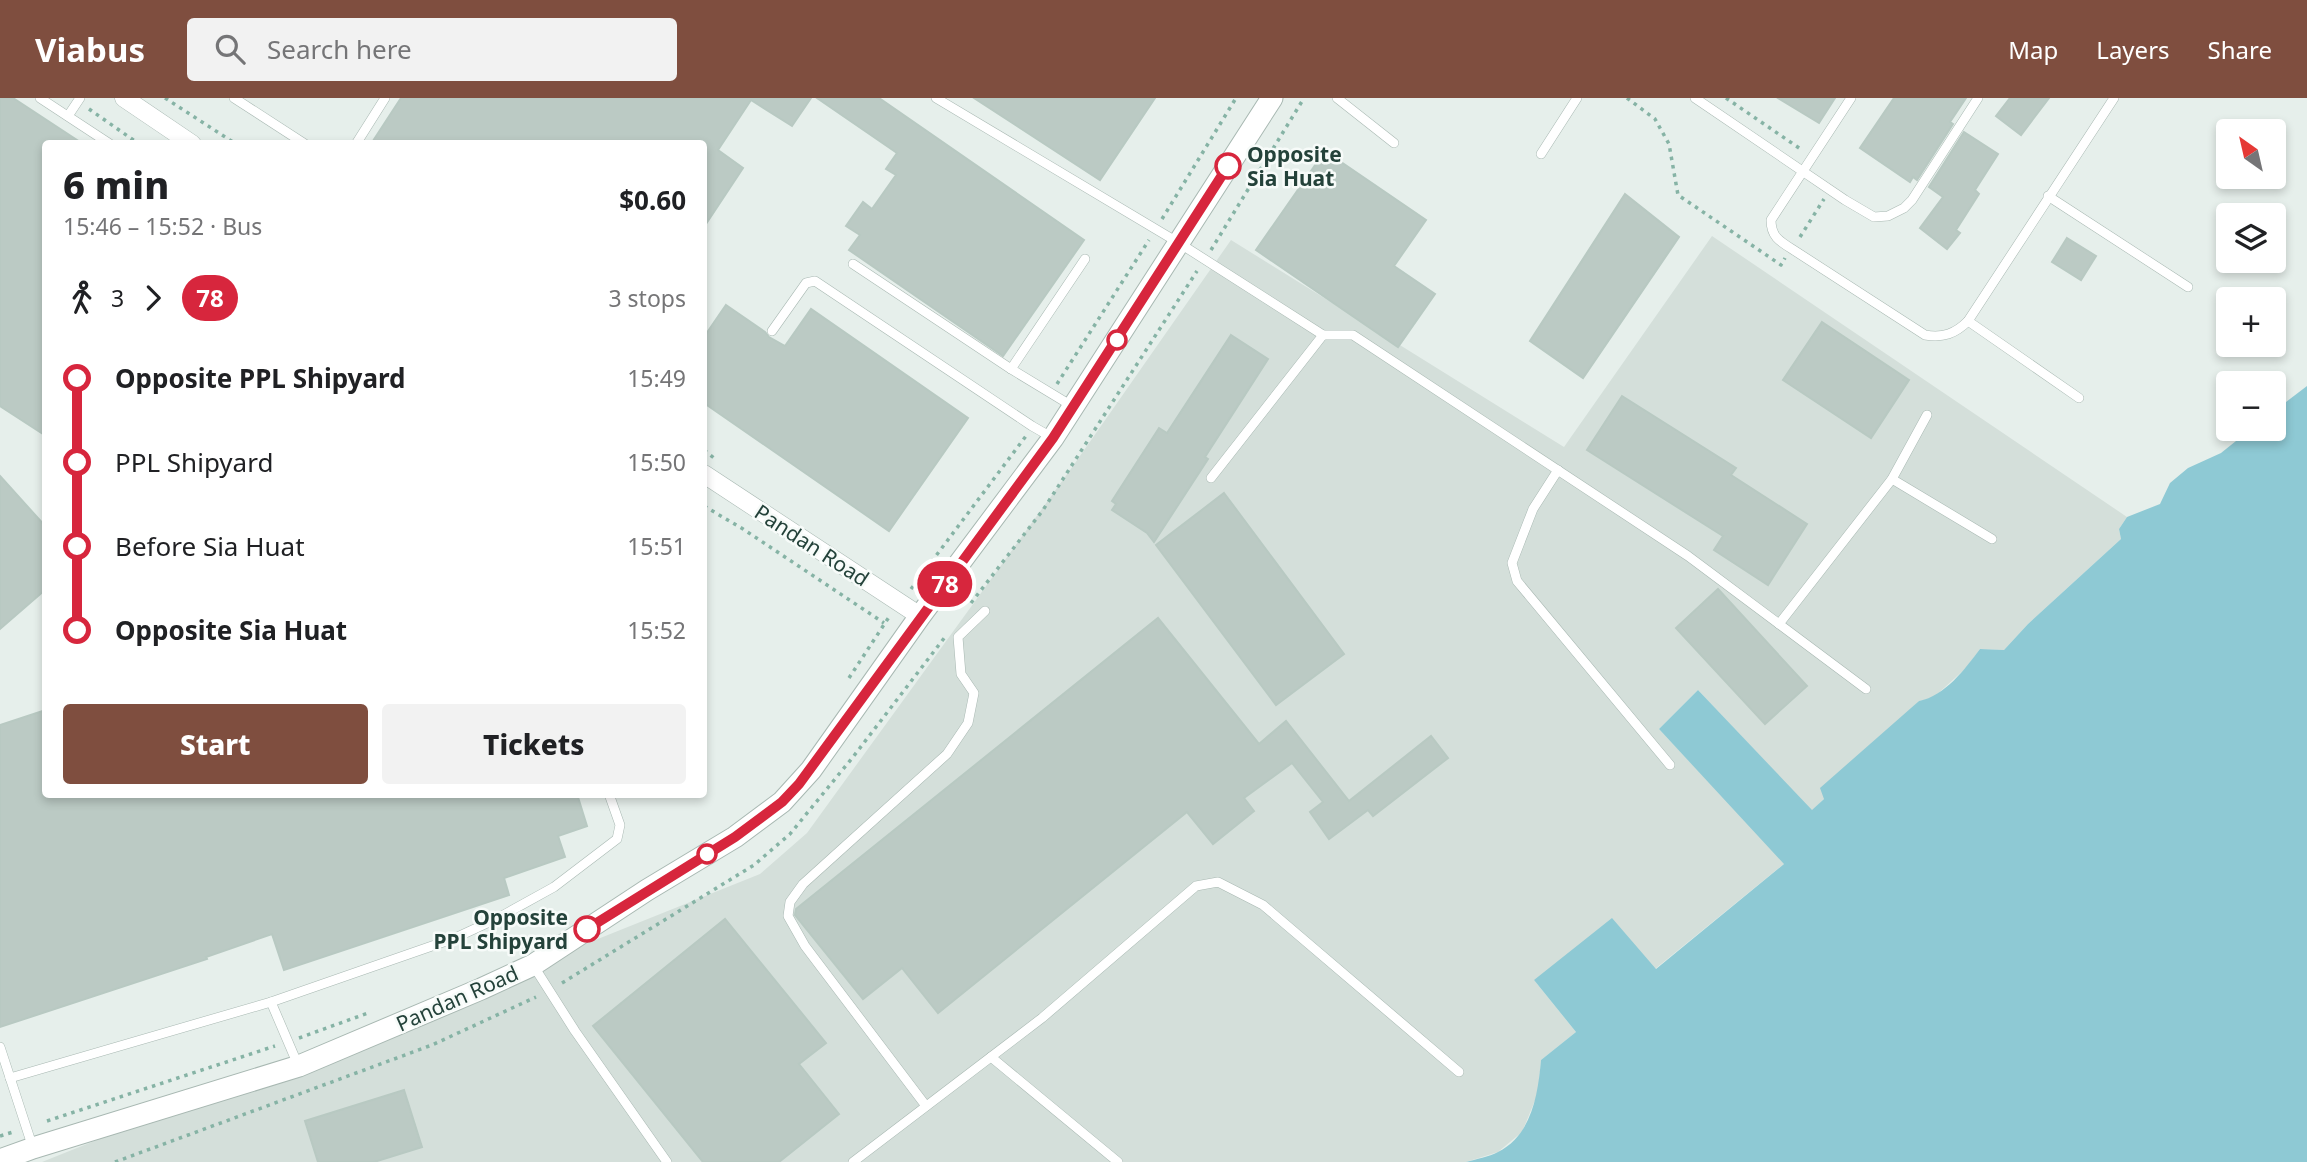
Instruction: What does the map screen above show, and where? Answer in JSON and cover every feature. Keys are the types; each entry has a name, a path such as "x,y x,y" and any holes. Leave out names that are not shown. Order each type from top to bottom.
{"street":[{"path":"124,98 186,140"},
{"name":"Pandan Road","path":"0,1160 30,1137 299,1066 481,989 533,965 647,890 735,837 782,802 817,761 920,616 1053,438 1272,98"},
{"name":"Pandan Road","path":"707,476 920,616"}],"lane":[{"path":"40,98 104,140"},
{"path":"234,98 298,140"},
{"path":"359,140 385,98"},
{"path":"936,98 1179,243 1323,335 1353,335 1688,556 1866,689"},
{"path":"1336,98 1394,143"},
{"path":"1541,154 1577,98"},
{"path":"1695,98 1802,172 1874,217 1888,216 1904,208 1912,200 1978,98"},
{"path":"1851,98 1772,220 1771,230 1776,238 1792,249 1926,335 1948,336 1968,321 2114,98"},
{"path":"68,116 79,100"},
{"path":"2048,196 2188,287"},
{"path":"1011,369 1085,259"},
{"path":"853,264 1073,407"},
{"path":"772,331 806,283 815,281 1053,438"},
{"path":"1968,321 2079,398"},
{"path":"1211,478 1323,335"},
{"path":"1779,624 1892,479 1927,415"},
{"path":"1558,470 1532,509 1512,562 1517,581 1670,765"},
{"path":"1892,479 1992,540"},
{"path":"926,1106 805,946 788,916 790,902 803,884 947,754 968,723 974,693 961,674 958,637 985,611"},
{"path":"10,1078 271,1002 455,938 498,918 554,887 617,839 620,825 610,798"},
{"path":"853,1162 1042,1018 1196,886 1218,882 1263,905 1459,1072"},
{"path":"533,965 667,1162"},
{"path":"271,1002 299,1066"},
{"path":"0,1047 30,1137"},
{"path":"991,1056 1118,1162"}],"path":[{"path":"165,98 230,140"},
{"path":"1052,393 1236,98"},
{"path":"968,608 1043,510 1205,260 1304,98"},
{"path":"1627,98 1655,119 1669,144 1678,195 1781,265 1830,190"},
{"path":"1726,98 1812,157"},
{"path":"79,100 133,140"},
{"path":"849,678 884,623 1009,461 1032,426"},
{"path":"707,508 884,623"},
{"path":"115,1162 432,1045 549,991 754,864 790,834 951,629"},
{"path":"30,1137 380,1009"}],"shaded area":[{"path":"1712,236 2127,517 2119,529 2121,539 2028,624 2004,650 1980,649 1966,668 1933,698 1919,701 1812,811 1698,690 1659,729 1785,863 1655,969 1534,980 1576,1032 1541,1060 1538,1093 1522,1132 1498,1152 1466,1162 42,1162 760,874 807,833 1073,466 1231,240 1564,447"}],"water":[{"path":"2307,386 2307,1162 1466,1162 1498,1152 1519,1135 1535,1100 1541,1060 1576,1032 1534,980 1612,918 1656,969 1784,864 1659,729 1698,690 1812,810 1824,799 1820,788 1919,701 1946,688 1980,649 2004,650 2028,624 2121,539 2119,529 2127,517 2160,504 2170,483 2188,468 2221,453 2236,441 2286,441 2286,402"}],"building":[{"path":"0,98 13,98 77,140 42,140 42,433 0,406"},
{"path":"401,98 811,98 792,126 751,100 718,150 743,168 707,222 707,140 374,140"},
{"path":"817,98 879,98 1084,240 1003,356 849,250 860,235 846,226 863,202 872,209 896,175 886,169 897,153"},
{"path":"974,98 1155,98 1100,180"},
{"path":"1778,98 1835,98 1819,123"},
{"path":"1894,98 1966,98 1950,122 1953,124 1917,180 1913,177 1910,182 1860,148"},
{"path":"2010,98 2049,98 2021,135 1996,116"},
{"path":"1964,132 1998,154 1975,190 1979,194 1956,230 1960,233 1947,249 1920,228 1943,197 1929,187"},
{"path":"1325,151 1426,220 1394,266 1435,294 1398,347 1256,250"},
{"path":"1625,194 1679,237 1583,378 1530,341"},
{"path":"2067,238 2096,256 2081,280 2052,262"},
{"path":"726,305 785,346 811,309 968,418 889,531 707,405 707,333"},
{"path":"1822,322 1909,380 1871,438 1783,380"},
{"path":"1231,335 1268,359 1154,542 1147,533 1112,510 1116,504 1112,501 1159,428 1167,433"},
{"path":"1622,396 1736,468 1731,475 1807,524 1768,585 1714,550 1723,536 1587,450"},
{"path":"0,476 42,523 42,592 0,629"},
{"path":"1224,493 1344,654 1276,705 1156,545"},
{"path":"1718,589 1807,686 1765,724 1676,628"},
{"path":"1158,618 1259,744 1286,721 1349,801 1431,736 1448,758 1373,816 1368,810 1329,839 1310,812 1323,802 1292,763 1244,798 1254,811 1213,844 1187,812 938,1013 902,968 863,999 795,915 796,909"},
{"path":"42,711 42,798 578,798 587,826 558,836 565,857 504,878 509,895 284,970 272,934 206,957 207,959 0,1027 0,725"},
{"path":"725,919 826,1043 799,1064 839,1114 779,1162 703,1162 593,1026"},
{"path":"404,1090 422,1147 374,1162 318,1162 305,1121"}],"bus line":[{"name":"78","path":"587,929 735,837 782,802 799,784 1053,438 1228,166"}],"place":[{"name":"Opposite Sia Huat","path":"1228,166"},
{"name":"Opposite PPL Shipyard","path":"587,929"}]}
